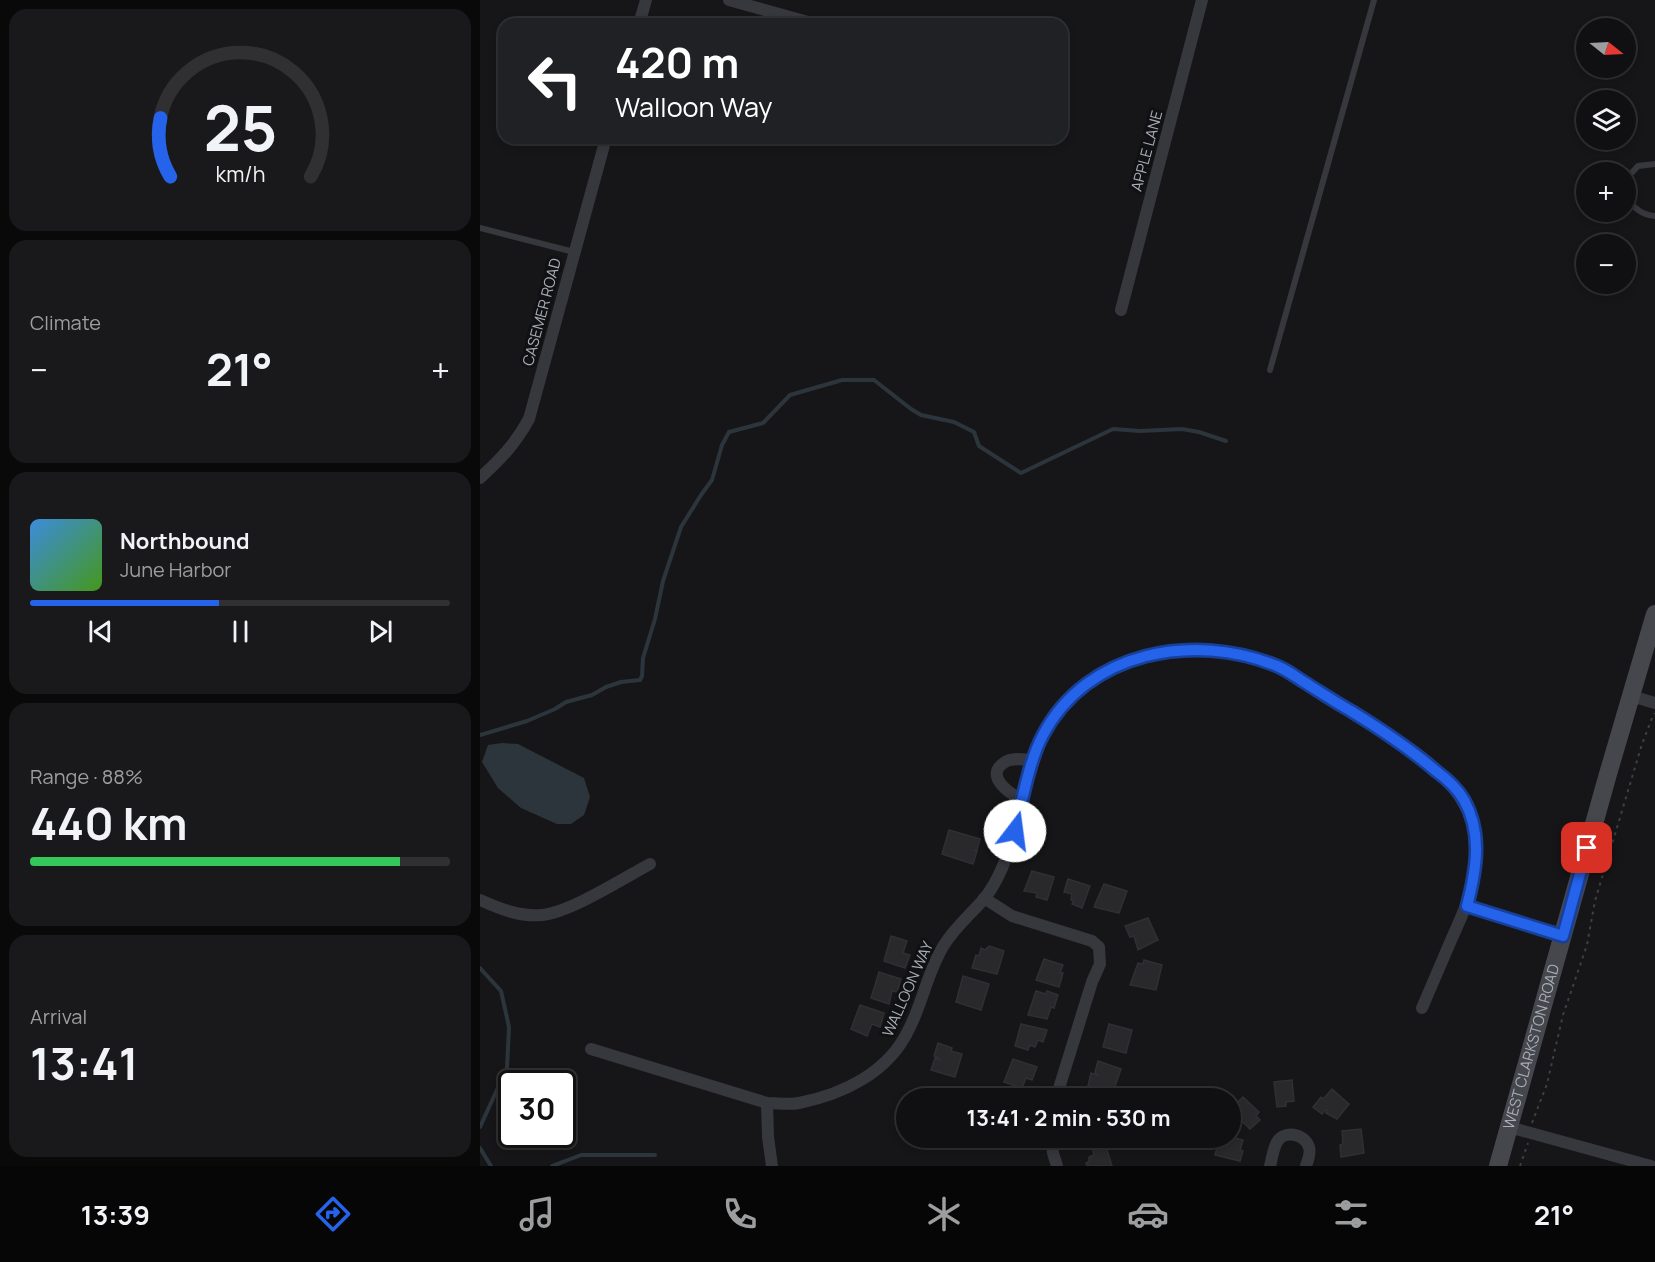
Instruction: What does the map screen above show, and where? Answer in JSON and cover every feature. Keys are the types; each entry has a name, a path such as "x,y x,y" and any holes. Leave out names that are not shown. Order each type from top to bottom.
{"main road":[{"name":"WEST CLARKSTON ROAD","path":"1498,1166 1631,696 1652,635 1655,614"}],"street":[{"path":"641,18 646,0"},
{"path":"729,0 794,18"},
{"name":"APPLE LANE","path":"1121,310 1202,0"},
{"name":"CASEMER ROAD","path":"480,478 503,458 529,418 604,144"},
{"path":"1015,831 1042,736 1056,714 1074,693 1098,675 1119,665 1161,652 1190,650 1230,654 1279,666 1407,746 1454,786 1464,801 1476,841 1477,862 1467,906 1422,1008"},
{"path":"1631,696 1655,703"},
{"path":"1023,800 1010,794 1001,786 998,770 1005,761 1034,760"},
{"name":"WALLOON WAY","path":"591,1049 767,1103 798,1103 820,1097 864,1079 896,1052 909,1030 942,947 984,898 1004,864 1010,847"},
{"path":"480,900 521,914 551,914 587,898 650,864"},
{"path":"984,898 1012,916 1092,941 1099,947 1100,964 1084,1004 1059,1088"},
{"path":"1467,906 1563,936"},
{"path":"767,1103 772,1166"},
{"path":"1509,1127 1651,1166"},
{"path":"1270,1166 1277,1141 1286,1134 1304,1139 1309,1147 1310,1155 1306,1166"},
{"path":"1053,1148 1057,1166"}],"lane":[{"path":"1270,370 1374,0"},
{"path":"1636,168 1655,164"},
{"path":"1636,209 1646,216 1655,216"},
{"path":"480,228 574,252"}],"path":[{"path":"1520,1166 1532,1123 1547,1084 1563,1015 1587,945 1594,901 1642,744 1655,710"}],"shaded area":[{"path":"518,744 584,778 590,797 584,815 571,824 557,824 521,808 498,788 482,762 488,745"}],"building":[{"path":"949,830 980,839 977,850 974,850 977,851 973,864 942,854"},
{"path":"1032,871 1054,877 1047,900 1036,897 1037,893 1024,891"},
{"path":"1068,879 1090,886 1082,908 1072,904 1074,901 1071,900 1072,894 1064,892"},
{"path":"1104,884 1127,891 1119,913 1094,907"},
{"path":"1148,918 1158,940 1138,950 1134,936 1130,937 1125,926"},
{"path":"891,936 907,941 903,953 910,955 905,968 884,961"},
{"path":"989,946 1004,951 997,974 972,968 981,948 985,950"},
{"path":"1044,959 1063,965 1059,987 1036,980"},
{"path":"1144,960 1162,965 1156,990 1130,985 1138,963 1143,964"},
{"path":"879,972 901,979 897,992 892,991 889,1004 871,998"},
{"path":"963,976 989,984 981,1010 956,1002"},
{"path":"1036,991 1046,994 1047,991 1058,995 1047,1019 1028,1015"},
{"path":"860,1005 884,1013 880,1027 872,1024 867,1036 851,1029"},
{"path":"1021,1024 1047,1030 1043,1042 1038,1040 1035,1047 1030,1045 1028,1050 1015,1046"},
{"path":"1109,1024 1132,1030 1126,1053 1103,1047"},
{"path":"938,1043 952,1048 951,1051 962,1054 955,1077 931,1070 935,1058 939,1060 934,1056"},
{"path":"1013,1059 1037,1067 1032,1080 1026,1078 1022,1088 1004,1082"},
{"path":"1098,1061 1121,1069 1114,1088 1088,1086 1091,1073 1097,1075 1095,1072"},
{"path":"1292,1080 1294,1101 1286,1102 1286,1106 1277,1107 1274,1082"},
{"path":"1332,1089 1349,1104 1337,1119 1326,1113 1328,1111 1326,1110 1322,1114 1313,1107"},
{"path":"1243,1097 1259,1112 1256,1116 1260,1120 1250,1129 1241,1120 1241,1099"},
{"path":"1361,1129 1364,1153 1341,1157 1342,1131"},
{"path":"1092,1148 1106,1148 1112,1166 1087,1166 1089,1157 1094,1155"},
{"path":"1217,1148 1241,1148 1243,1151 1240,1161 1215,1155"}],"waterway":[{"path":"480,735 527,721 566,702 592,695 606,687 621,682 640,680 643,658 655,619 663,581 681,527 712,480 722,445 729,432 763,423 790,395 842,380 874,380 921,415 954,422 974,432 979,446 1021,473 1113,429 1140,431 1182,429 1226,441"},
{"path":"480,968 501,991 509,1027 507,1068 480,1127"},
{"path":"480,1148 491,1166"},
{"path":"552,1166 581,1155 655,1155"}],"route":[{"path":"1015,831 1042,736 1056,714 1074,693 1098,675 1119,665 1161,652 1190,650 1248,657 1279,666 1407,746 1454,786 1471,818 1476,841 1477,862 1467,906 1563,936 1587,848"}]}
